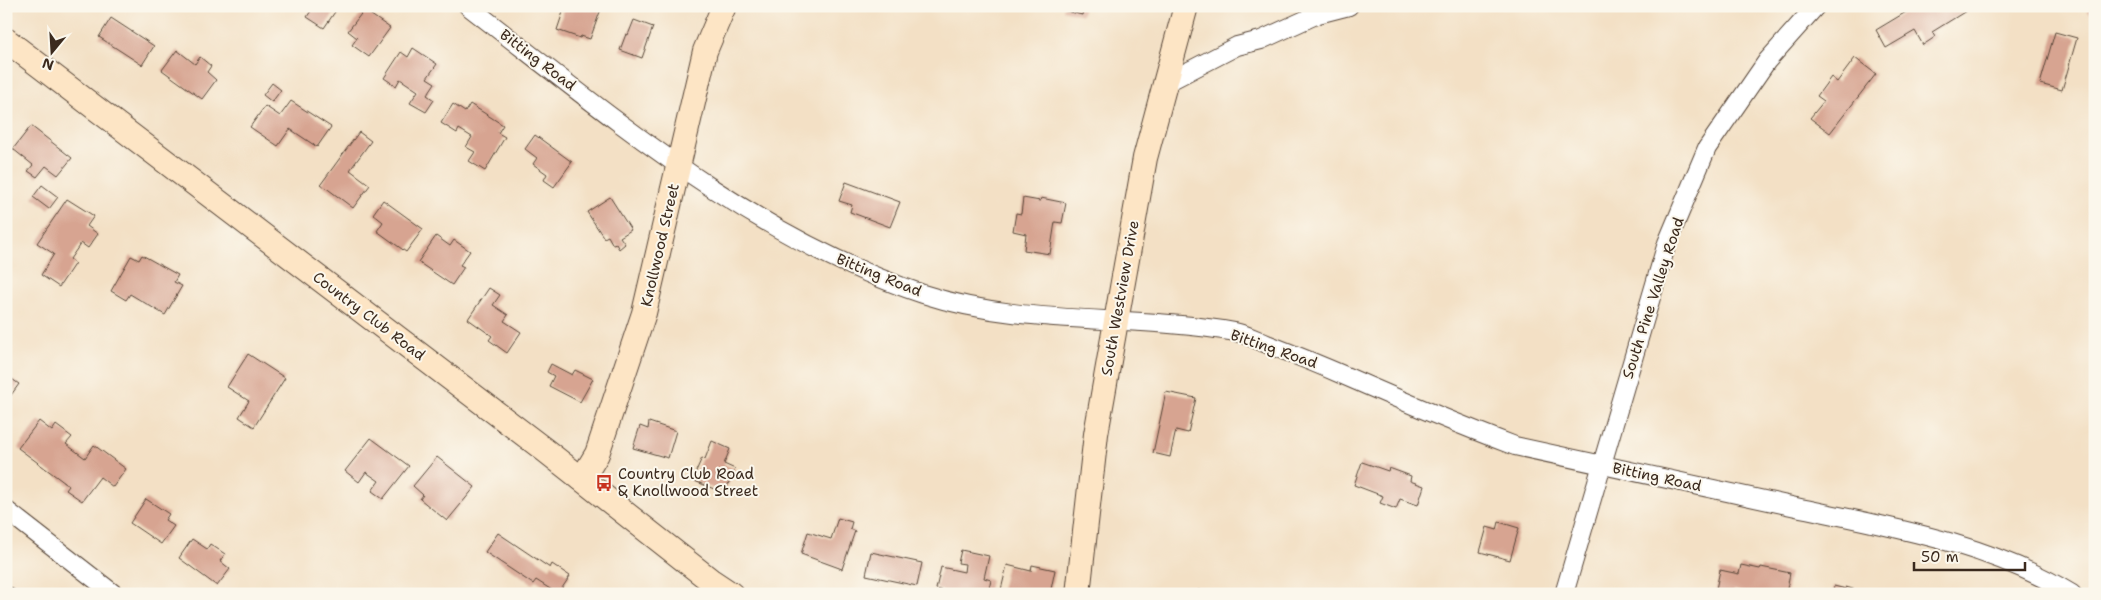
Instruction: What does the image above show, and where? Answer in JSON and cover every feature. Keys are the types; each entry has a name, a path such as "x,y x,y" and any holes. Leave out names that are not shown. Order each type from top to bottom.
{"main road":[{"name":"Knollwood Street","path":"582,479 597,454 644,314 705,51 724,6"},
{"name":"South Westview Drive","path":"1078,594 1096,434 1144,158 1186,6"},
{"name":"Country Club Road","path":"6,40 582,479 706,577 731,594"}],"street":[{"name":"Bitting Road","path":"468,6 678,166 775,226 841,261 925,294 994,310 1116,322 1157,322 1238,333 1310,360 1449,421 1515,446 1900,528 1947,540 2018,564 2072,594"},
{"path":"1166,83 1237,46 1261,40 1318,14 1349,6"},
{"name":"South Pine Valley Road","path":"1564,594 1667,242 1707,148 1767,61 1816,6"},
{"path":"6,510 114,594"}],"building":[{"path":"314,6 339,6 324,28 307,17"},
{"path":"565,6 594,6 601,9 590,39 581,36 580,38 557,30"},
{"path":"1064,6 1084,6 1082,15 1063,10"},
{"path":"1916,6 1974,6 1932,32 1935,37 1923,45 1915,31 1886,48 1876,30"},
{"path":"2090,6 2095,6 2095,17 2087,12"},
{"path":"364,10 390,28 369,57 352,45 357,38 348,31"},
{"path":"111,18 154,46 142,65 99,37"},
{"path":"634,20 653,27 642,58 620,50"},
{"path":"2055,32 2077,38 2062,90 2040,84"},
{"path":"413,48 437,64 427,78 435,83 427,95 434,100 426,112 410,103 418,91 400,79 396,86 384,78 401,52 408,57"},
{"path":"177,50 195,64 200,57 211,66 207,72 216,80 202,99 162,70"},
{"path":"1855,58 1876,74 1830,133 1810,118 1824,101 1817,96 1831,77 1837,82"},
{"path":"272,83 281,90 272,102 263,95"},
{"path":"291,101 331,127 317,147 290,129 278,146 250,127 265,106 280,116"},
{"path":"453,104 465,112 470,104 503,125 498,133 505,137 485,171 469,161 475,152 466,147 472,137 459,129 457,133 441,123"},
{"path":"31,126 72,158 58,175 46,166 37,177 28,171 33,165 13,149"},
{"path":"359,132 371,141 350,170 370,185 353,208 321,184"},
{"path":"535,135 572,162 554,187 544,180 547,174 533,164 537,158 525,149"},
{"path":"846,182 900,202 890,227 850,212 852,205 839,201"},
{"path":"42,185 58,197 49,209 33,197"},
{"path":"610,197 631,230 620,237 625,244 619,249 616,244 613,245 608,236 604,238 587,212"},
{"path":"1023,198 1040,201 1041,198 1066,203 1062,223 1055,222 1050,254 1024,250 1026,234 1013,231 1016,213 1021,214"},
{"path":"67,199 94,216 87,226 98,234 88,248 81,243 70,259 75,263 59,287 41,275 54,254 37,243"},
{"path":"383,200 423,229 406,252 377,231 383,222 373,214"},
{"path":"436,236 450,246 454,240 470,251 460,265 464,267 452,285 418,262"},
{"path":"142,255 178,275 174,282 182,286 165,315 130,294 126,300 111,291 131,256 139,260"},
{"path":"489,288 500,295 493,305 508,315 504,321 521,332 507,353 489,340 492,336 468,319"},
{"path":"248,354 285,378 254,427 239,417 249,401 227,387"},
{"path":"551,364 572,375 575,370 593,379 580,402 549,386 554,376 547,372"},
{"path":"6,375 19,384 6,402"},
{"path":"1166,392 1196,398 1188,433 1176,430 1170,457 1153,453"},
{"path":"39,421 52,431 56,425 72,437 66,444 85,458 94,445 126,469 113,487 100,477 82,501 66,490 69,486 18,448"},
{"path":"649,422 676,431 668,458 633,448 640,426 648,429"},
{"path":"371,438 409,466 383,499 372,491 379,481 366,472 359,482 345,471"},
{"path":"712,441 730,449 724,464 735,469 724,493 692,480 702,458 705,459"},
{"path":"437,457 475,487 447,521 420,499 423,495 413,486"},
{"path":"1362,462 1388,471 1389,468 1411,476 1410,481 1424,486 1418,505 1400,499 1396,509 1380,503 1383,496 1354,485"},
{"path":"146,499 169,514 165,520 174,526 161,544 130,523"},
{"path":"838,518 852,522 850,529 855,531 842,569 801,554 808,532 831,539"},
{"path":"1499,522 1519,528 1510,560 1480,552 1487,527 1497,530"},
{"path":"498,533 550,568 552,564 570,576 558,594 536,580 533,584 485,552"},
{"path":"192,539 207,549 210,544 225,554 220,561 230,569 217,586 179,558"},
{"path":"961,550 989,556 984,578 991,580 988,594 956,594 936,589 941,567 964,572 965,564 958,563"},
{"path":"871,552 922,563 917,586 866,575"},
{"path":"1007,565 1031,571 1032,565 1055,570 1050,594 1000,594"},
{"path":"1741,565 1790,573 1786,594 1748,594 1734,590 1733,594 1715,594 1720,570 1739,574"},
{"path":"6,584 20,594 6,594"},
{"path":"1834,586 1846,589 1846,587 1869,594 1832,594"},
{"path":"1198,590 1214,593 1214,594 1197,594"}],"place":[{"name":"Country Club Road & Knollwood Street","path":"604,483"}]}
